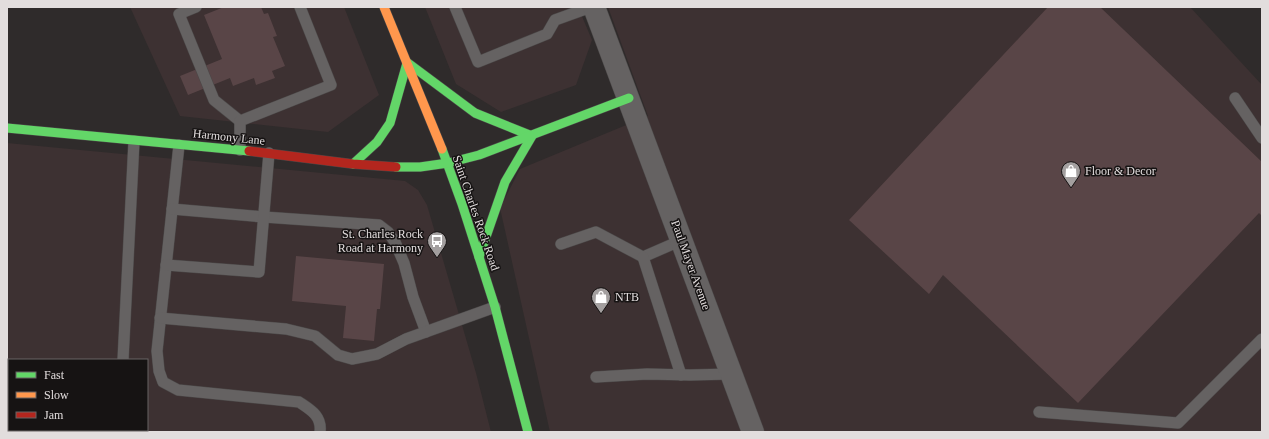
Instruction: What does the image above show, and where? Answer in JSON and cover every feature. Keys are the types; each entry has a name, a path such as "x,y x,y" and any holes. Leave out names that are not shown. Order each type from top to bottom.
{"main road":[{"name":"Saint Charles Rock Road","path":"384,7 448,163 495,307 528,432"},
{"path":"352,164 377,142 390,123 407,63 475,113 532,136"},
{"path":"448,163 479,155 532,136 629,98"},
{"name":"Harmony Lane","path":"7,128 240,150 352,164 420,168 448,163"},
{"path":"479,257 505,182 532,136"}],"street":[{"name":"Paul Mayer Avenue","path":"594,7 753,432"}],"lane":[{"path":"196,7 179,14 214,100 240,121"},
{"path":"240,121 331,85 300,7"},
{"path":"455,7 478,62 547,34 555,20 591,7"},
{"path":"1235,98 1262,138"},
{"path":"240,121 240,150"},
{"path":"123,359 134,140"},
{"path":"179,145 157,350 159,371 163,382 178,390 299,402 314,411 321,425 320,432"},
{"path":"166,265 259,272 269,154"},
{"path":"172,209 379,225 388,232 395,242 404,264 413,297 426,332"},
{"path":"561,244 596,232 643,257 681,375"},
{"path":"643,257 682,240"},
{"path":"160,318 286,329 315,336 338,355 352,360 377,354 406,339 495,307"},
{"path":"1040,412 1178,423 1262,339"},
{"path":"596,377 647,374 731,374"}],"shaded area":[{"path":"130,7 344,7 379,95 328,132 180,116"},
{"path":"425,7 578,7 592,40 576,85 501,112 456,84"},
{"path":"608,7 1190,7 1262,85 1262,432 550,432 500,208 520,169 648,116"},
{"path":"7,143 405,181 418,190 427,205 476,373 491,432 7,432"}],"building":[{"path":"224,7 261,7 264,14 268,13 277,36 273,37 285,66 272,71 275,78 256,85 254,78 233,86 230,78 188,95 180,76 222,59 204,15"},
{"name":"Floor & Decor","path":"1048,7 1100,7 1262,162 1262,216 1259,213 1078,403 943,275 929,294 849,220"},
{"path":"296,256 384,264 380,309 377,309 374,341 343,338 346,306 292,301"}],"traffic: fast":[{"path":"353,164 377,142 390,123 407,63"},
{"path":"408,63 475,113 532,136 505,182 479,257"},
{"path":"396,167 420,167 448,163 479,155 629,98"},
{"path":"7,128 249,151"},
{"path":"442,149 462,204 495,307 528,432"}],"traffic: slow":[{"path":"384,7 442,149"}],"traffic: jam":[{"path":"249,151 353,164 396,167"}],"place":[{"name":"Floor & Decor","path":"1071,188"},
{"name":"St. Charles Rock Road at Harmony","path":"437,258"},
{"name":"NTB","path":"601,314"}]}
